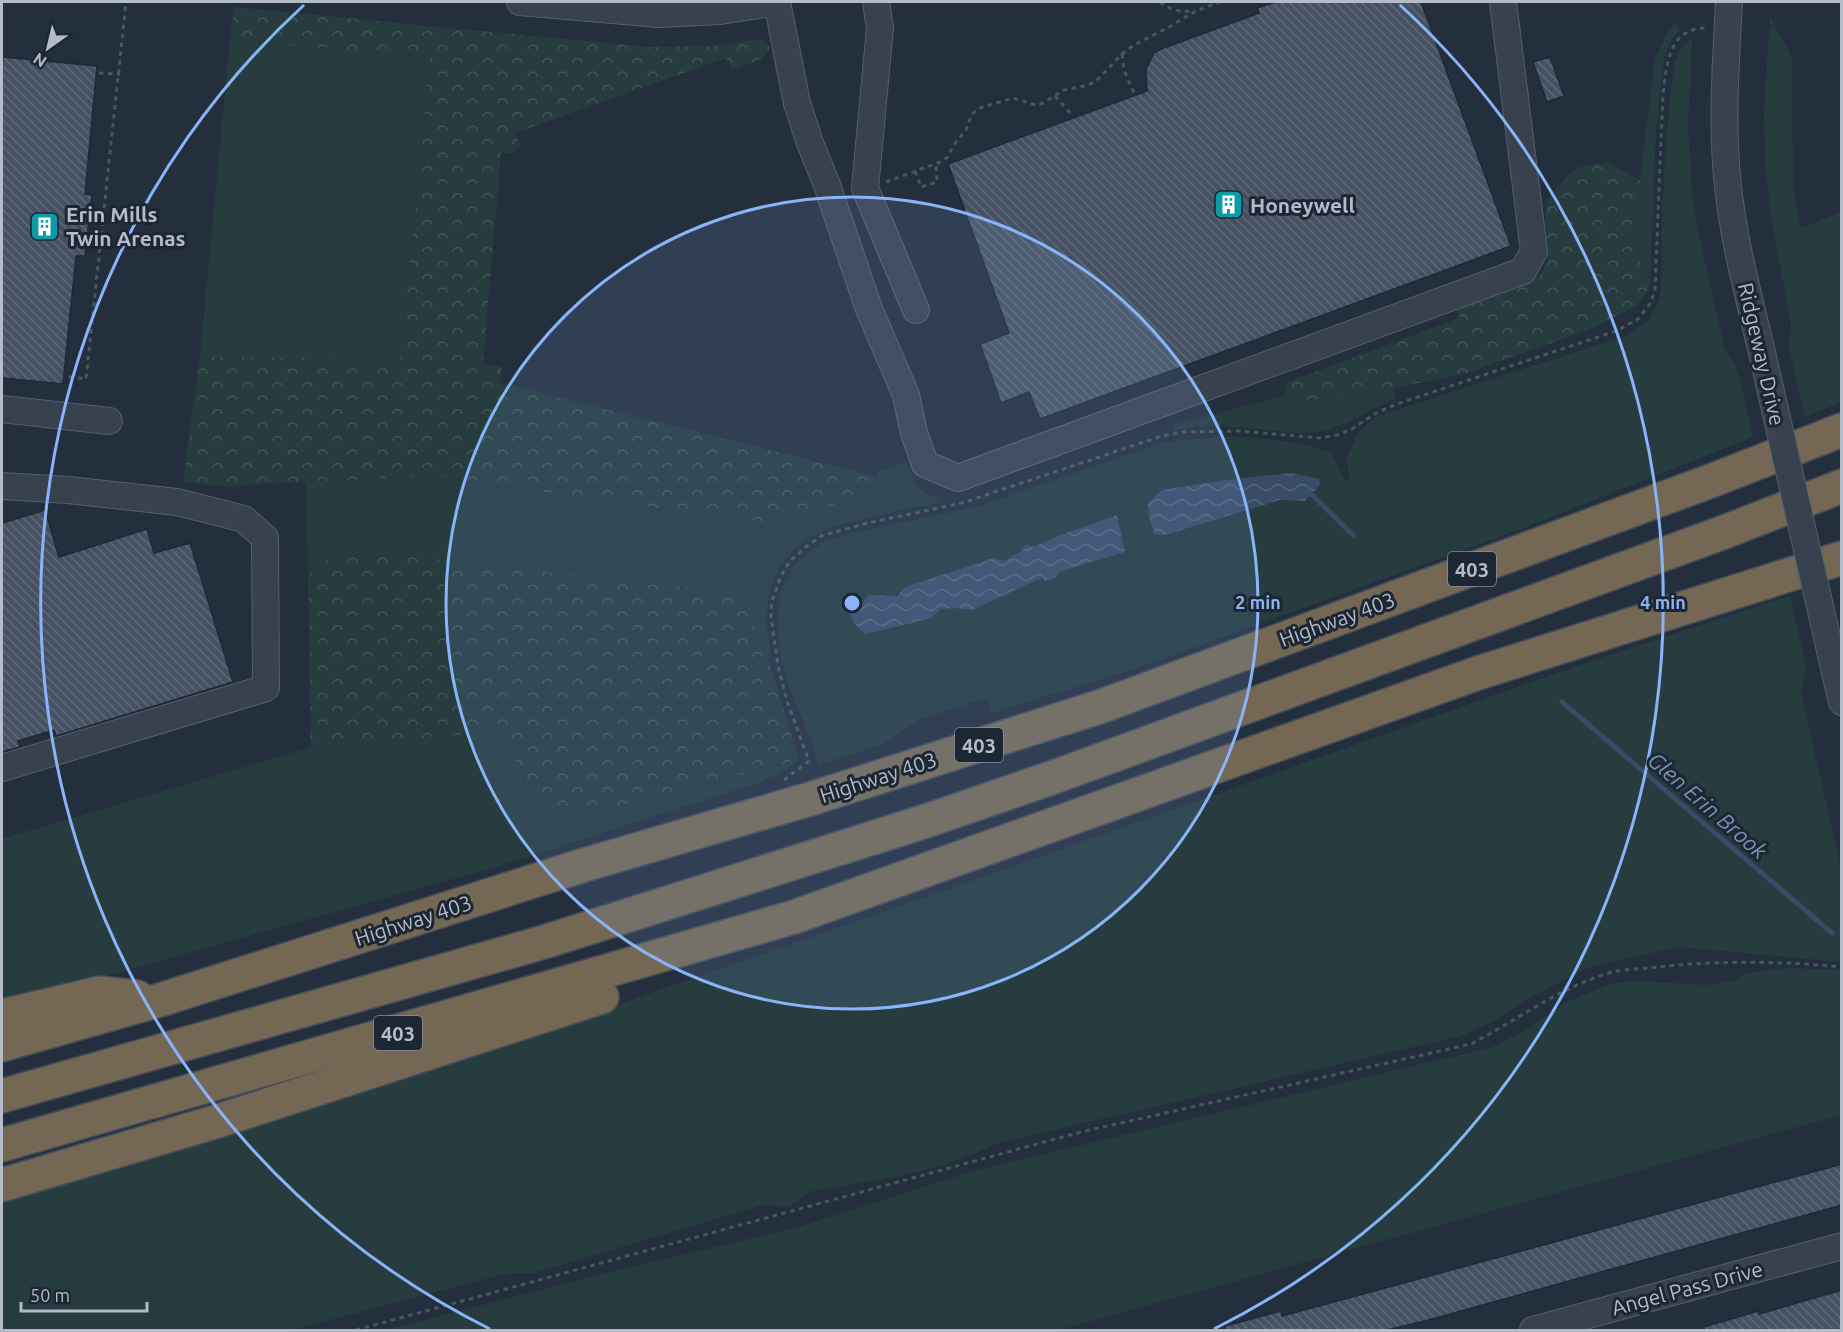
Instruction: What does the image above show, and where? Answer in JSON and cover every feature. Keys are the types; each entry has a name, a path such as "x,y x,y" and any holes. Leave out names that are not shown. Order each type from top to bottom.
{"highway":[{"name":"Highway 403","path":"2,1045 160,1000 584,865 810,799 1102,706 1708,482 1842,430"},
{"path":"2,1096 544,942 926,821 1076,769 1671,552 1842,486"},
{"name":"403","path":"2,1145 794,917 1478,673 1842,558"},
{"path":"2,1185 218,1121 697,966 794,917"},
{"path":"2,1016 99,993 160,1000"}],"street":[{"path":"520,2 659,14 720,11 777,2 796,103 827,185 869,309 906,395 914,433 925,464 958,477 1523,271 1534,251 1503,2"},
{"path":"876,2 880,28 865,188 916,310"},
{"name":"Ridgeway Drive","path":"1730,2 1724,120 1728,186 1736,242 1842,702"},
{"path":"2,409 109,421"},
{"path":"2,768 266,688 265,538 244,519 177,502 68,490 4,488"},
{"name":"Angel Pass Drive","path":"1533,1330 1842,1246"}],"path":[{"path":"69,377 86,379 126,2"},
{"path":"1160,2 1181,12 1196,11"},
{"path":"885,182 936,164 948,157 953,146 966,130 972,114 980,108 1013,98 1036,105 1064,90 1089,85 1134,45 1196,11 1220,2"},
{"path":"777,788 809,761 787,701 778,666 771,617 772,601 781,576 790,561 821,536 868,523 962,503 1162,436 1206,431 1240,431 1319,438 1337,435 1397,404 1580,344 1616,331 1638,319 1650,304 1655,291 1666,77 1671,53 1682,35"},
{"path":"1122,54 1124,70 1134,93"},
{"path":"99,73 120,74"},
{"path":"1055,96 1073,116"},
{"path":"915,171 921,187 937,182 936,164"},
{"path":"356,1330 1081,1132 1471,1044 1506,1026 1558,993 1610,972 1685,964 1789,962 1842,967"}],"green space":[{"path":"234,7 648,47 712,46 763,39 770,48 762,59 732,70 726,58 515,133 520,145 513,154 501,152 483,363 502,367 500,383 877,477 863,497 768,522 435,476 224,486 183,482 200,356 400,361 430,57 230,40"},
{"path":"1770,17 1792,57 1793,191 1801,228 1841,212 1841,402 1805,417 1789,348 1791,324 1771,217 1765,161 1764,112"},
{"path":"1677,22 1680,30 1672,39 1664,58 1656,131 1650,287 1640,263 1636,241 1640,180 1655,59 1668,31"},
{"path":"1692,39 1688,126 1692,193 1698,231 1724,347 1740,379 1753,437 1521,529 1138,668 992,713 987,698 921,719 881,745 818,765 813,744 790,690 781,660 778,627 780,593 796,563 824,541 855,532 976,507 1162,443 1183,440 1247,437 1310,446 1331,452 1344,478 1349,481 1347,459 1357,434 1375,417 1628,335 1649,320 1659,299 1662,278 1662,205 1670,95 1675,61 1683,45"},
{"path":"230,40 430,57 400,364 200,356"},
{"path":"1606,162 1640,180 1636,241 1640,263 1650,287 1636,306 1593,328 1467,373 1393,388 1302,402 1284,396 1288,382 1460,318 1455,305 1539,276 1547,260 1546,207 1550,197 1564,179 1575,170"},
{"path":"1393,388 1395,398 1349,422 1324,431 1298,433 1211,425 1175,430 1172,425 1284,396 1302,402"},
{"path":"906,461 917,487 942,502 838,526 823,531 802,543 783,563 771,588 767,617 771,648 768,659 751,616 333,555 308,576 306,482 435,476 668,510 877,477 878,472"},
{"path":"375,552 724,592 751,616 768,659 799,760 610,808 559,806 530,795 504,732 311,747 308,576 333,555"},
{"path":"1790,596 1806,666 1801,693 1841,868 1841,962 1679,947 1592,966 1529,998 1492,1022 1461,1036 1002,1142 941,1166 895,1177 809,1192 788,1207 763,1205 534,1273 504,1274 292,1330 2,1330 2,1202 507,1043 1591,661"},
{"path":"504,732 530,795 559,806 610,808 799,760 781,773 758,783 496,867 84,982 2,1002 2,839 311,747"},
{"path":"1786,968 1841,970 1841,1115 1058,1330 386,1330 606,1273 796,1228 973,1171 1493,1047 1528,1029 1565,1003 1610,984 1636,981 1707,985 1737,980 1746,973"}],"water":[{"path":"1292,473 1319,479 1320,485 1305,501 1280,500 1165,535 1155,535 1149,517 1148,503 1162,490"},
{"path":"1117,515 1125,552 1059,572 1055,578 1044,581 1043,577 972,610 940,609 932,618 865,634 854,623 846,607 863,601 868,595 897,596 905,587 994,558 1004,561 1022,551 1026,544 1034,547"}],"building":[{"name":"Honeywell","path":"1276,2 1421,2 1511,246 1040,419 1029,392 1001,403 980,344 1009,333 948,164 1147,91 1146,69 1154,53 1259,13 1257,8"},
{"name":"Erin Mills Twin Arenas","path":"3,57 97,66 85,194 92,195 85,256 76,256 63,384 2,378"},
{"path":"1550,57 1564,96 1547,102 1533,62"},
{"path":"45,510 59,557 147,529 154,553 190,543 233,682 56,736 54,730 18,741 20,747 2,752 2,523"},
{"path":"1842,1164 1842,1205 1425,1321 1387,1330 1225,1330 1225,1326 1281,1311 1282,1316"},
{"path":"1842,1290 1842,1330 1705,1330 1704,1327 1758,1311 1759,1314"}],"waterway":[{"name":"Glen Erin Brook","path":"1307,490 1353,535"},
{"name":"Glen Erin Brook","path":"1562,702 1832,933"}],"place":[{"name":"Honeywell","path":"1229,205"},
{"name":"Erin Mills Twin Arenas","path":"45,226"}]}
